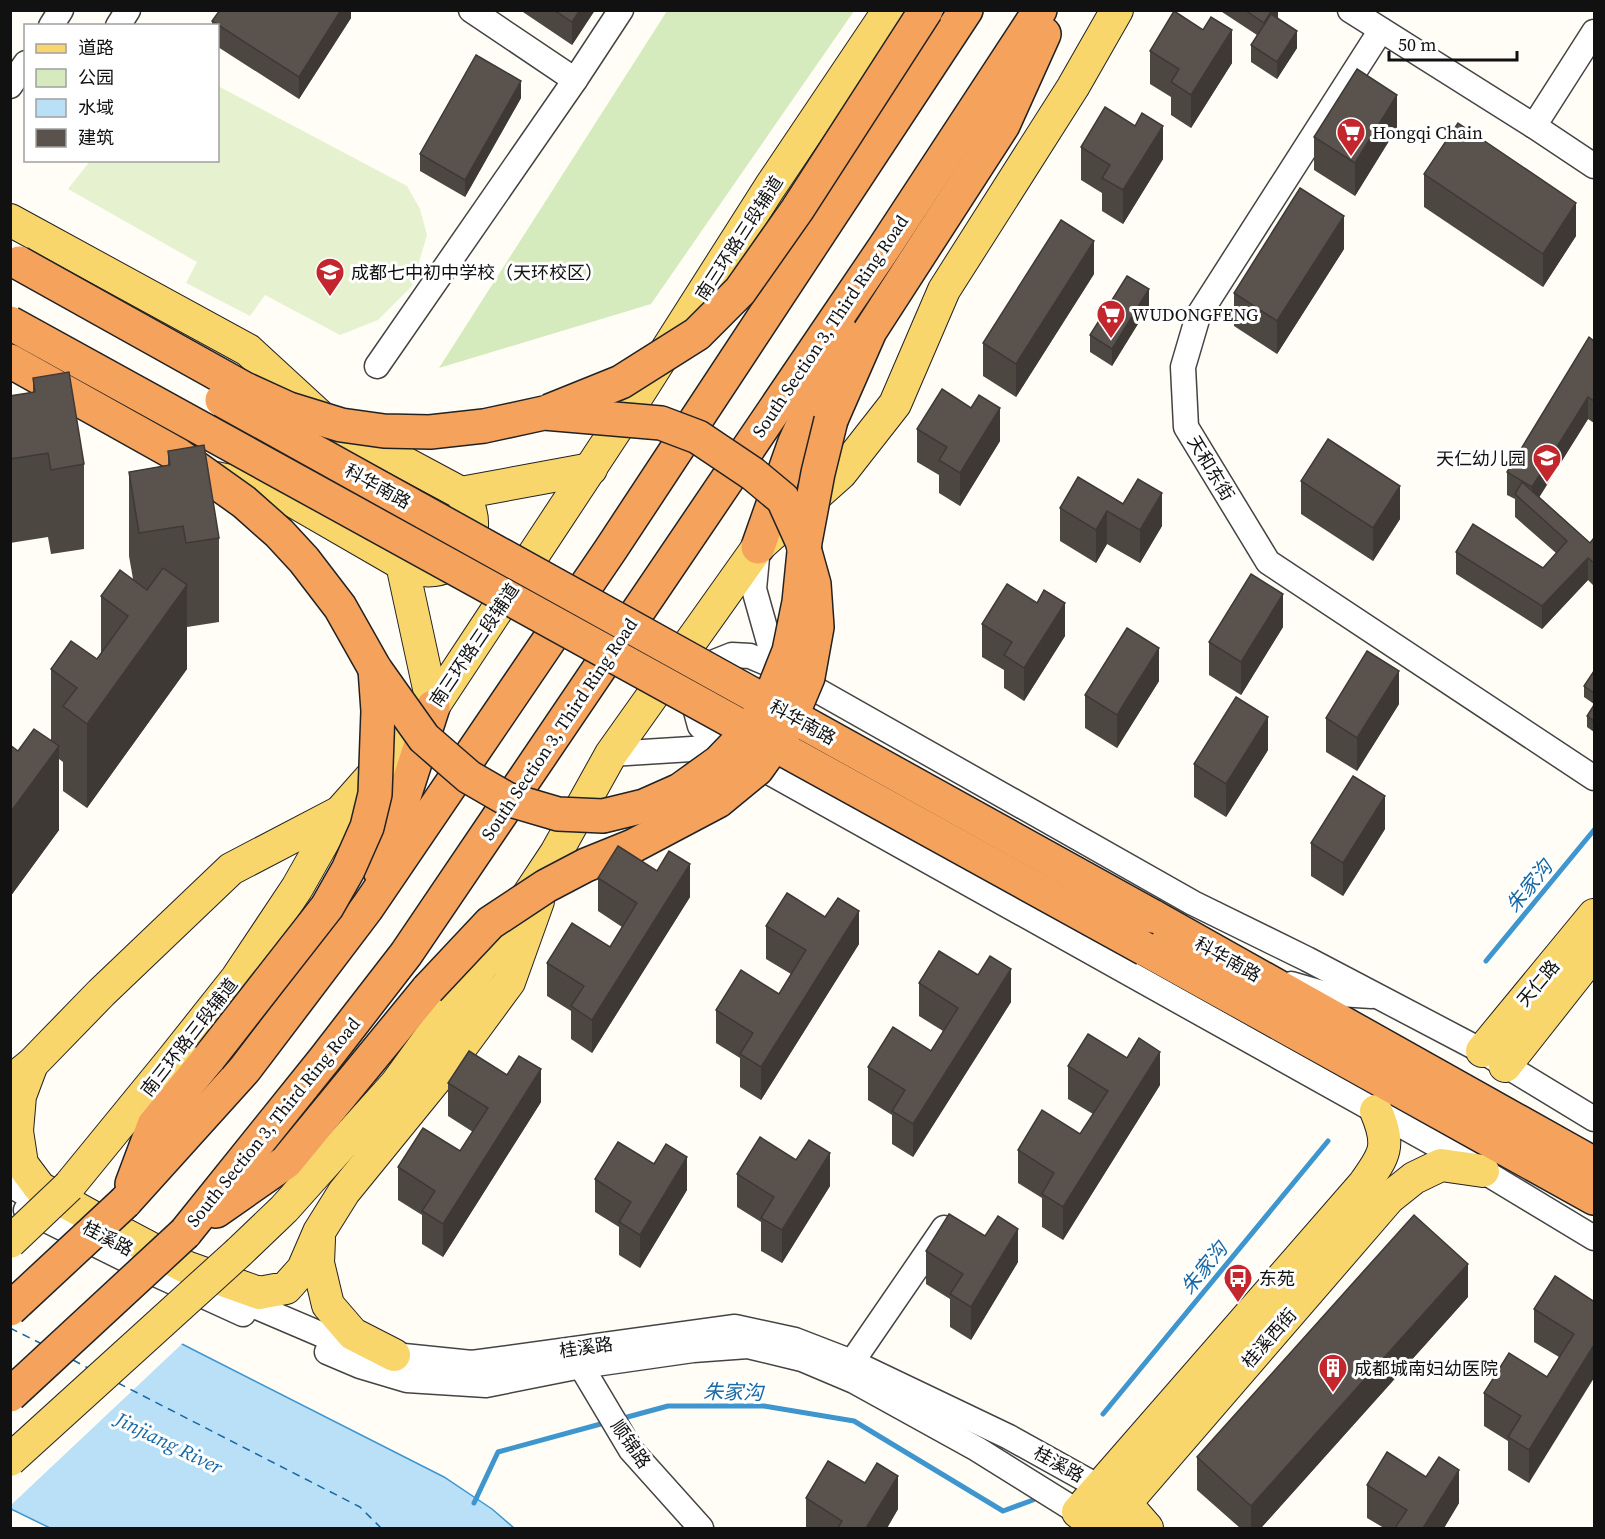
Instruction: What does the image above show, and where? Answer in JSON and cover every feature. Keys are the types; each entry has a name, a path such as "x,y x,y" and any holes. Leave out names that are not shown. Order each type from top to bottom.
{"highway":[{"path":"13,268 243,388 289,409 340,425 384,431 430,432 484,426 544,413 621,382 697,334 740,291 797,210 926,10"},
{"path":"10,1309 125,1202 245,1069 367,908 611,549 966,10"},
{"name":"South Section 3, Third Ring Road","path":"10,1395 184,1233 324,1060 406,954 884,248 1040,10"},
{"path":"10,361 178,455 244,502 279,533 304,560 340,607 375,669 424,738 469,777 507,799 558,814 603,816 644,806 680,790 719,762 747,733 770,699 789,651 799,602 805,542 831,420 870,332 1003,125 1055,10"},
{"path":"758,547 795,442 884,248"},
{"name":"科华南路","path":"13,268 1152,916 1594,1164"},
{"name":"科华南路","path":"10,323 1594,1198"},
{"path":"184,1233 286,1162 428,988 490,923 546,886 586,865 633,846 718,801 757,769 787,727 808,677 817,627 814,584 802,541 783,499 753,474 698,437 661,423 544,413"},
{"path":"125,1202 154,1125 209,1059 327,907 348,870 367,827 375,794 378,711 375,669"},
{"path":"367,908 433,707"}],"main road":[{"name":"南三环路三段辅道","path":"10,1242 69,1186 237,978 297,888 340,812 433,707 591,469 770,187 889,10"},
{"path":"10,1460 284,1209 396,1084 474,977 556,853 611,754 758,547 841,473 895,404 944,290 1073,87 1117,10"},
{"path":"10,220 248,350 323,419 461,493 470,510 473,531 465,550 452,564 435,570 417,570 402,564 274,490 174,470 10,380"},
{"path":"461,493 591,469"},
{"path":"402,564 433,707"},
{"path":"340,812 231,869 21,1073 17,1131 21,1164 40,1188 186,1267 259,1293 286,1288 303,1269 319,1232 344,1192 453,1058 509,982 556,853"},
{"name":"天仁路","path":"1494,1058 1594,915"},
{"name":"天仁路","path":"1494,1058 1594,953"},
{"name":"桂溪西街","path":"1094,1523 1100,1487 1356,1193 1375,1168 1383,1155 1384,1133 1376,1111"},
{"name":"桂溪西街","path":"1094,1523 1126,1504 1389,1198 1414,1178 1441,1165 1483,1171"},
{"path":"319,1232 318,1263 328,1305 353,1334 394,1355"},
{"name":"桂溪路","path":"1100,1487 1126,1504 1147,1528"}],"street":[{"path":"52,24 60,10"},
{"path":"119,24 128,10"},
{"path":"471,10 575,80"},
{"path":"377,366 621,10"},
{"path":"1350,10 1594,166"},
{"name":"天和东街","path":"1381,30 1197,316 1184,367 1186,427 1268,562 1594,778"},
{"path":"1534,126 1594,32"},
{"path":"10,86 24,66"},
{"path":"758,547 754,589 776,667"},
{"path":"1594,1119 1494,1058 1307,959 1194,903 776,667 750,656 732,655 712,663 697,684 694,704 700,726 724,747 1483,1171 1594,1238"},
{"path":"611,754 724,747"},
{"path":"1249,970 1322,993 1380,997"},
{"path":"1280,1024 1301,1070"},
{"name":"桂溪路","path":"10,1185 129,1249 346,1345 394,1355 472,1363 748,1346 802,1359 854,1381 977,1449 1094,1523"},
{"name":"桂溪路","path":"19,1206 151,1272 360,1366 406,1380 486,1384 578,1357 735,1327 795,1340 852,1362 1009,1437 1100,1487"},
{"path":"852,1362 947,1223"},
{"name":"顺锦路","path":"578,1357 631,1450 701,1528"}],"green space":[{"path":"667,11 854,11 651,304 439,368"},
{"path":"219,87 407,186 420,209 427,235 412,286 378,320 340,335 265,295 250,316 186,283 197,262 68,189 89,162 219,162"}],"water":[{"name":"Jinjiang River","path":"10,1250 180,1343 444,1477 492,1509 514,1528 50,1528 11,1509"}],"pier":[{"path":"10,1247 184,1342 11,1505"}],"building":[{"path":"220,10 341,10 299,77 212,21"},
{"path":"554,10 580,10 572,22"},
{"path":"1245,10 1272,10 1264,23"},
{"path":"1174,11 1203,30 1211,17 1232,30 1191,95 1171,82 1179,69 1150,51"},
{"path":"1271,14 1297,31 1277,62 1251,45"},
{"path":"476,55 521,81 465,180 420,154"},
{"path":"1357,69 1397,95 1355,163 1314,137"},
{"path":"1105,107 1135,126 1142,113 1163,126 1123,190 1102,178 1110,165 1081,147"},
{"path":"1458,123 1576,203 1543,254 1424,174"},
{"path":"1300,188 1344,216 1277,321 1234,293"},
{"path":"1061,220 1094,241 1016,364 983,343"},
{"path":"1127,276 1149,289 1112,349 1090,335"},
{"path":"1589,337 1594,341 1594,401 1588,397 1532,487 1507,472"},
{"path":"69,372 84,464 51,470 48,453 10,459 10,396 35,392 33,378"},
{"path":"942,389 971,408 979,395 1000,408 960,473 939,460 947,447 917,429"},
{"path":"1328,439 1400,486 1373,528 1301,481"},
{"path":"204,445 219,538 186,543 183,526 139,533 129,472 170,465 168,451"},
{"path":"1078,477 1123,504 1138,479 1162,493 1140,530 1107,511 1096,530 1060,508"},
{"path":"1522,482 1590,543 1594,538 1594,563 1588,558 1542,606 1456,552 1473,524 1543,568 1567,541 1515,494"},
{"path":"163,568 187,585 87,724 63,706 77,688 51,669 71,641 97,659 128,616 101,596 120,570 147,590"},
{"path":"1251,574 1283,594 1241,662 1209,642"},
{"path":"1007,584 1037,603 1044,590 1065,603 1024,668 1004,655 1012,642 982,624"},
{"path":"1127,628 1159,648 1117,715 1085,695"},
{"path":"1367,651 1399,671 1357,738 1326,718"},
{"path":"1594,671 1594,693 1584,686"},
{"path":"1236,697 1268,717 1226,784 1194,764"},
{"path":"1594,705 1594,721 1587,716"},
{"path":"34,729 59,746 10,813 10,745 18,751"},
{"path":"1353,776 1385,796 1343,863 1311,843"},
{"path":"618,846 657,871 669,851 690,864 592,1020 571,1006 584,986 547,963 572,923 610,947 637,903 598,878"},
{"path":"787,893 825,917 838,898 859,911 761,1067 740,1054 753,1033 716,1010 741,970 779,994 806,950 766,926"},
{"path":"939,951 978,975 990,956 1011,969 913,1124 892,1111 905,1090 868,1067 893,1027 931,1051 958,1008 919,983"},
{"path":"1088,1034 1127,1058 1139,1038 1160,1052 1063,1207 1042,1194 1054,1173 1018,1150 1042,1110 1080,1134 1108,1091 1068,1066"},
{"path":"469,1051 507,1075 519,1056 541,1069 443,1224 422,1211 435,1191 398,1167 423,1128 460,1151 488,1108 448,1083"},
{"path":"760,1137 796,1160 809,1140 830,1153 782,1230 761,1218 774,1197 737,1174"},
{"path":"618,1142 654,1164 666,1144 687,1157 640,1235 619,1222 631,1202 595,1179"},
{"path":"949,1214 985,1236 998,1216 1018,1229 971,1307 950,1294 963,1274 926,1251"},
{"name":"成都城南妇幼医院","path":"1414,1215 1468,1264 1251,1506 1197,1457"},
{"path":"1555,1276 1593,1301 1594,1299 1594,1345 1529,1450 1508,1437 1521,1416 1484,1393 1509,1353 1547,1377 1574,1334 1534,1309"},
{"path":"1387,1452 1426,1477 1439,1457 1459,1470 1423,1528 1395,1528 1407,1510 1367,1485"},
{"path":"828,1461 865,1483 877,1463 898,1476 866,1528 838,1528 842,1521 806,1498"}],"waterway":[{"name":"朱家沟","path":"1486,961 1594,830"},
{"name":"朱家沟","path":"1103,1414 1328,1141"},
{"name":"朱家沟","path":"620,1419 668,1406 764,1406 854,1421 1003,1511 1033,1500"},
{"name":"朱家沟","path":"474,1503 498,1452 608,1422"}],"ferry route":[{"path":"10,1328 42,1344"},
{"path":"73,1360 90,1369"},
{"path":"118,1383 360,1507 381,1528"}],"place":[{"name":"Hongqi Chain","path":"1351,158"},
{"name":"成都七中初中学校（天环校区）","path":"330,298"},
{"name":"WUDONGFENG","path":"1111,340"},
{"name":"天仁幼儿园","path":"1547,484"},
{"name":"东苑","path":"1238,1304"},
{"name":"成都城南妇幼医院","path":"1333,1394"}]}
